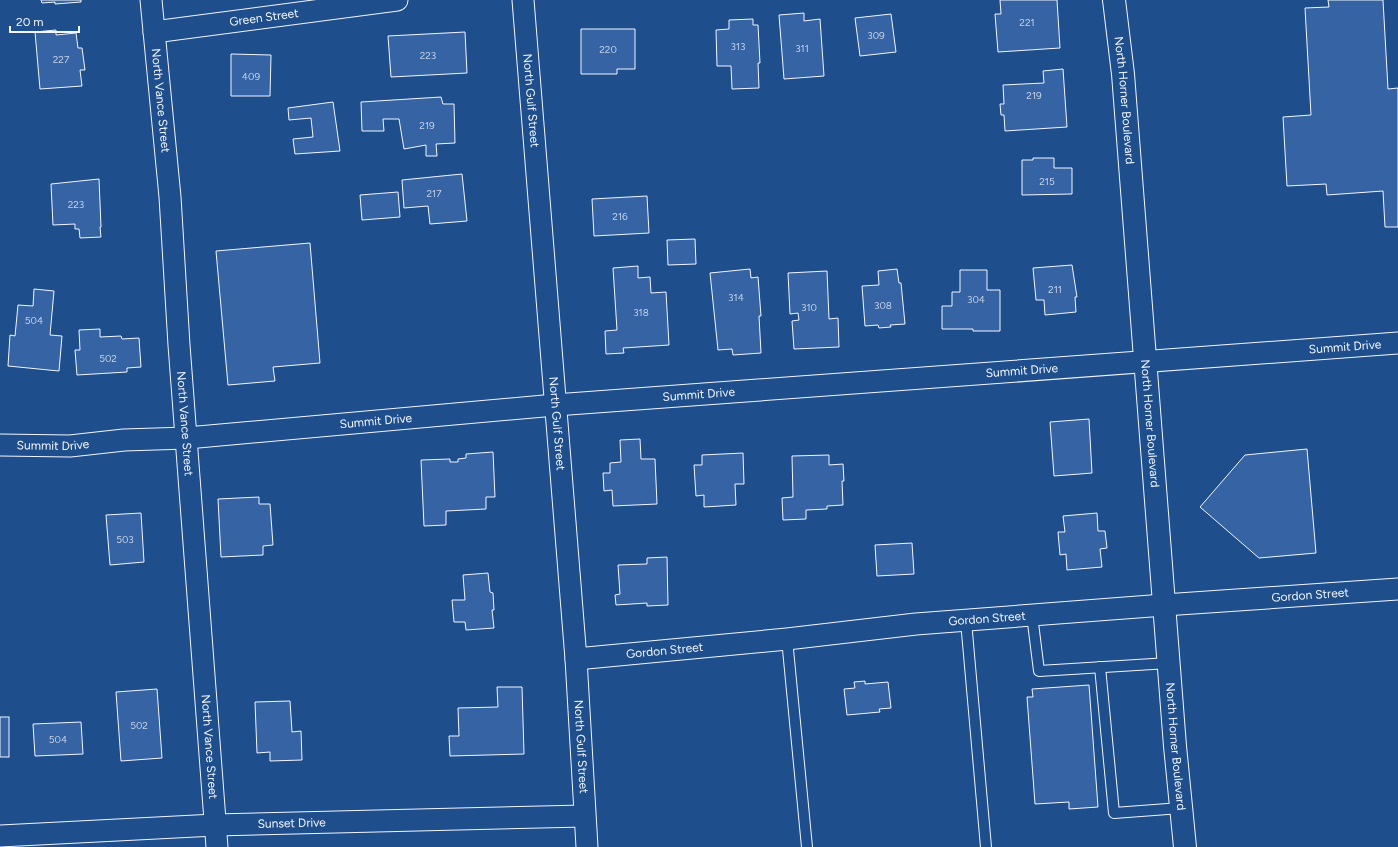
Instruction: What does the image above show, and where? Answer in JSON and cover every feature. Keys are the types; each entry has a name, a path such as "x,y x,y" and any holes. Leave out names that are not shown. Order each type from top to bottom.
{"main road":[{"name":"North Horner Boulevard","path":"1114,0 1123,74 1164,605 1185,847"}],"street":[{"name":"North Vance Street","path":"151,0 170,197 179,345 217,847"},
{"name":"Green Street","path":"154,32 397,0"},
{"name":"North Gulf Street","path":"523,0 576,659 587,847"},
{"name":"Summit Drive","path":"0,445 70,446 124,440 187,438 556,405 1398,343"},
{"name":"Gordon Street","path":"576,659 787,639 916,624 1398,589"},
{"name":"Sunset Drive","path":"0,836 216,825 584,816"}],"lane":[{"path":"1032,615 1039,671 1169,663"},
{"path":"966,621 986,847"},
{"path":"787,639 807,847"},
{"path":"1100,668 1114,813 1181,808"}],"building":[{"path":"41,0 81,0 81,2 55,4 55,2 42,3"},
{"path":"1000,0 1057,0 1060,48 998,52 995,14 1001,14"},
{"path":"1328,0 1383,0 1388,89 1398,88 1398,227 1385,227 1383,191 1327,195 1326,184 1287,186 1283,117 1311,115 1305,8 1329,7"},
{"path":"804,13 804,21 820,19 824,76 784,79 779,15"},
{"path":"891,14 896,52 860,56 855,18"},
{"path":"753,19 753,25 758,25 760,63 758,63 759,88 732,89 731,66 717,66 716,30 729,29 729,20"},
{"path":"581,29 635,29 635,69 617,69 617,74 581,74"},
{"path":"56,30 56,35 76,33 78,48 82,48 85,70 80,70 82,86 40,89 35,32"},
{"path":"465,32 467,73 391,77 388,36"},
{"path":"231,54 271,55 270,96 231,96"},
{"path":"1063,69 1067,127 1005,131 1004,115 1001,115 1000,104 1004,104 1003,85 1044,83 1043,71"},
{"path":"441,97 443,104 454,104 455,143 436,144 437,156 426,156 426,145 404,149 399,119 383,119 384,131 362,131 361,102"},
{"path":"333,102 340,151 295,154 293,139 313,137 311,118 289,120 288,108"},
{"path":"1033,158 1054,158 1054,168 1072,168 1072,194 1022,195 1022,160 1033,160"},
{"path":"462,174 467,221 430,224 428,206 404,208 402,180"},
{"path":"99,179 101,237 80,238 79,229 75,229 75,224 53,225 51,184"},
{"path":"398,192 400,217 362,220 360,195"},
{"path":"647,196 649,233 594,236 592,199"},
{"path":"695,239 696,264 668,265 667,240"},
{"path":"310,243 320,363 273,367 275,381 228,385 216,251"},
{"path":"1072,265 1077,297 1075,297 1076,312 1045,315 1044,300 1036,300 1033,268"},
{"path":"638,266 638,278 650,277 651,293 666,292 669,345 623,348 624,353 606,354 605,331 617,330 613,268"},
{"path":"750,269 751,278 758,277 761,316 759,316 761,353 733,355 732,349 718,350 710,273"},
{"path":"897,269 899,283 901,283 905,324 890,325 891,327 879,328 878,325 865,326 862,286 879,285 878,271"},
{"path":"960,270 987,270 987,290 1000,290 1000,331 942,329 942,306 952,306 952,292 960,292"},
{"path":"827,271 829,319 838,318 839,347 794,349 792,321 799,320 798,313 790,314 788,273"},
{"path":"34,289 54,291 50,335 62,336 59,371 8,366 10,335 15,336 18,305 33,306"},
{"path":"100,329 100,337 121,336 122,339 139,338 141,367 127,368 127,372 77,375 75,350 80,350 79,330"},
{"path":"1089,419 1092,473 1054,476 1050,422"},
{"path":"640,439 641,459 655,459 657,504 613,506 612,490 604,491 603,473 610,473 610,463 621,462 620,440"},
{"path":"1307,449 1316,553 1259,558 1200,507 1245,455"},
{"path":"493,452 495,497 486,497 486,509 446,511 446,525 424,526 421,460 450,459 450,462 458,462 458,459 466,458 466,454"},
{"path":"743,453 744,484 735,484 736,505 704,507 704,495 696,496 694,465 702,465 702,455"},
{"path":"829,455 829,465 843,464 843,505 827,506 827,509 806,510 806,519 783,520 782,498 793,497 792,456"},
{"path":"259,497 259,504 270,504 273,545 263,546 263,555 221,557 218,499"},
{"path":"141,513 144,562 110,565 106,515"},
{"path":"1097,513 1098,531 1105,531 1107,548 1100,549 1102,567 1067,570 1066,554 1060,555 1058,532 1065,532 1063,516"},
{"path":"912,543 914,574 877,576 875,545"},
{"path":"667,557 668,605 647,606 647,603 616,605 615,595 620,594 618,565 647,564 647,558"},
{"path":"488,573 490,592 493,593 494,610 492,610 494,628 466,630 465,622 454,622 452,600 465,600 463,575"},
{"path":"865,681 865,684 888,682 891,708 879,709 880,712 847,715 844,689 855,688 854,682"},
{"path":"1089,685 1098,807 1069,809 1069,802 1035,804 1027,697 1033,697 1032,689"},
{"path":"497,687 522,687 524,754 450,756 449,736 459,736 458,708 498,707"},
{"path":"157,689 162,758 121,761 116,692"},
{"path":"290,701 292,732 301,731 302,760 270,761 270,752 257,753 255,702"},
{"path":"0,717 9,717 9,757 0,757"},
{"path":"81,722 83,754 35,756 33,724"}]}
